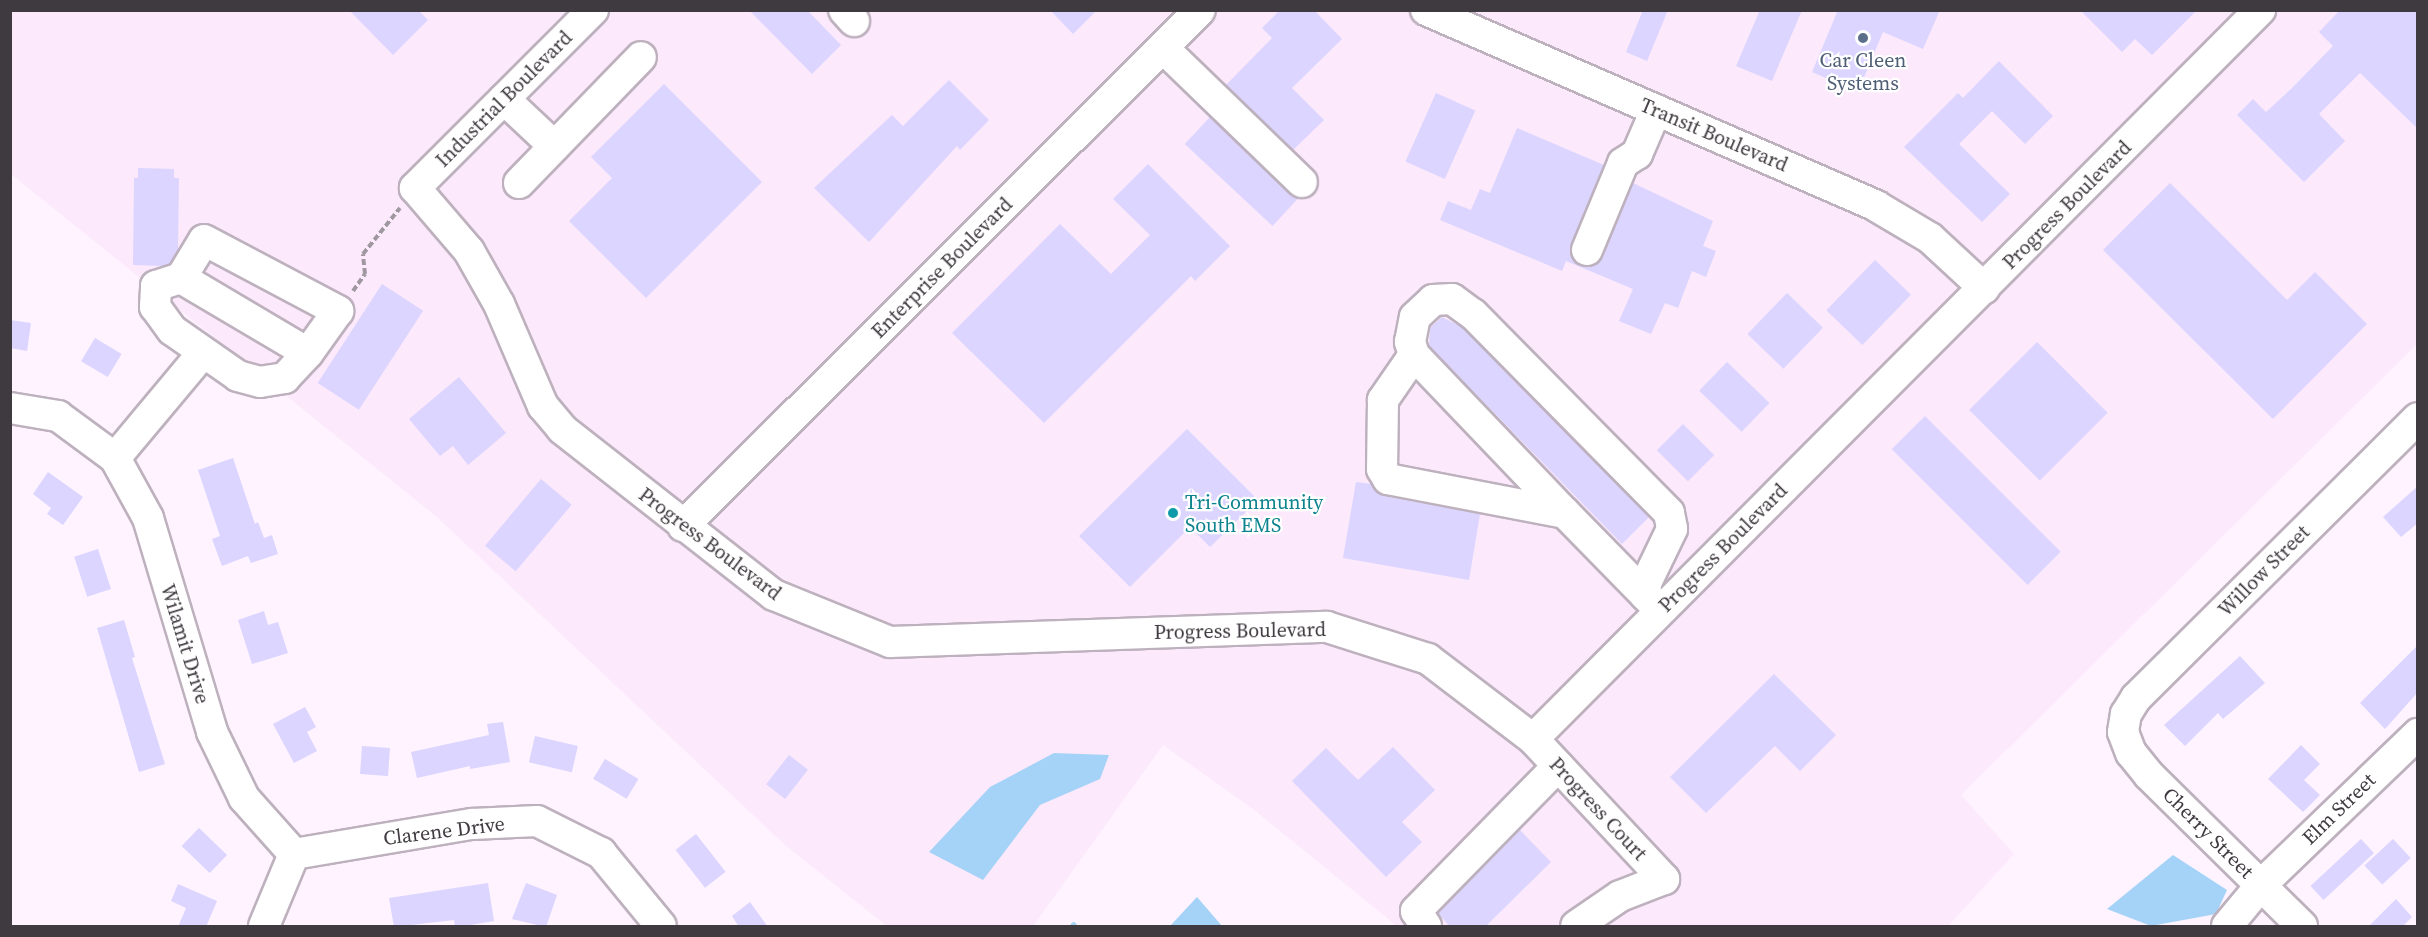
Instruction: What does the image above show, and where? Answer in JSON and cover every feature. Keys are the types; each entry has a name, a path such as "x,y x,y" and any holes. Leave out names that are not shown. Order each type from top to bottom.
{"street":[{"name":"Industrial Boulevard","path":"415,188 593,10"},
{"name":"Enterprise Boulevard","path":"683,526 1200,10"},
{"name":"Transit Boulevard","path":"1426,10 1876,206 1930,238 1984,288"},
{"name":"Progress Boulevard","path":"415,188 468,251 499,304 543,406 562,429 774,595 890,642 1327,627 1428,659 1533,739 1653,603 1984,288 2260,10"},
{"path":"1163,48 1302,182"},
{"path":"519,183 641,57"},
{"path":"504,99 554,146"},
{"path":"1587,250 1623,163 1636,154 1656,110"},
{"path":"204,240 338,311 308,353 285,378 261,382 238,376 202,354 172,330 155,307 156,286 181,278 204,240"},
{"path":"181,278 308,353"},
{"path":"1452,299 1473,314 1669,513 1672,529 1646,583 1653,603 1414,355 1410,342 1415,317 1434,300 1452,299"},
{"path":"115,458 202,354"},
{"path":"1414,355 1383,400 1382,469 1388,479 1565,513"},
{"name":"Wilamit Drive","path":"10,408 58,416 115,458 148,518 212,732 244,798 294,854"},
{"name":"Willow Street","path":"2122,732 2126,714 2136,698 2418,418"},
{"name":"Cherry Street","path":"2122,732 2131,753 2149,775 2302,927"},
{"name":"Elm Street","path":"2227,927 2261,885 2418,734"},
{"name":"Progress Court","path":"1533,739 1664,879 1620,896 1576,927"},
{"path":"1426,927 1416,911 1558,766"},
{"name":"Clarene Drive","path":"294,854 472,824 537,821 601,853 661,927"},
{"path":"264,927 294,854"}],"path":[{"path":"338,311 365,274 363,254 415,188"}],"shaded area":[{"path":"10,11 2417,11 2417,344 1961,795 2014,854 1948,926 1397,926 1253,809 1163,745 1033,926 887,926 785,845 437,517 11,174"}],"water":[{"path":"1054,753 1109,755 1100,779 1040,805 983,880 929,852 990,787"},
{"path":"2173,855 2227,890 2216,914 2151,926 2107,909"},
{"path":"1197,897 1222,926 1170,926"}],"building":[{"path":"349,10 418,10 428,20 393,55"},
{"path":"749,10 807,10 841,45 812,74"},
{"path":"1050,10 1097,10 1073,34"},
{"path":"1280,10 1314,10 1342,39 1292,88 1324,120 1293,150 1226,85 1272,38 1262,28"},
{"path":"1643,10 1668,10 1647,61 1626,52"},
{"path":"1760,10 1802,10 1772,81 1736,66"},
{"path":"1838,10 1940,10 1923,49 1883,32 1858,92 1812,72"},
{"path":"2080,10 2197,10 2152,55 2135,39 2122,52"},
{"path":"2340,10 2418,10 2418,129 2360,73 2319,114 2345,141 2304,182 2237,115 2253,99 2266,112 2292,88 2333,46 2319,32"},
{"path":"1999,61 2053,116 2025,144 1992,111 1959,144 2010,194 1982,222 1904,147 1958,93 1963,98"},
{"path":"949,80 989,120 960,150 957,146 869,242 814,188 892,115 903,126"},
{"path":"664,84 762,182 646,298 569,221 612,178 591,157"},
{"path":"1436,93 1475,110 1445,179 1405,162"},
{"path":"1210,117 1298,199 1273,226 1185,144"},
{"path":"1517,128 1604,165 1571,244 1573,260 1580,266 1590,267 1603,257 1633,183 1713,221 1703,246 1716,251 1706,277 1692,271 1678,308 1665,303 1651,334 1619,321 1633,289 1566,261 1562,271 1440,220 1448,201 1471,210 1480,189 1490,193"},
{"path":"1148,164 1230,246 1195,281 1191,276 1044,423 952,333 1060,224 1111,274 1150,235 1113,199"},
{"path":"138,168 174,169 174,178 179,178 178,249 170,264 163,266 133,265 134,178 138,178"},
{"path":"2170,183 2287,300 2315,272 2367,324 2273,419 2103,250"},
{"path":"1875,260 1911,295 1862,345 1826,310"},
{"path":"382,284 423,311 359,410 318,383"},
{"path":"1787,293 1823,328 1783,369 1747,334"},
{"path":"1442,317 1462,327 1649,517 1622,544 1429,346 1430,328"},
{"path":"10,320 31,323 27,351 10,348"},
{"path":"95,338 122,354 108,377 81,361"},
{"path":"2037,342 2108,413 2040,481 1969,410"},
{"path":"1727,362 1769,403 1742,432 1699,391"},
{"path":"459,377 506,433 468,465 453,446 440,456 409,419"},
{"path":"1925,416 2061,552 2028,585 1892,449"},
{"path":"1683,424 1714,455 1688,481 1657,450"},
{"name":"Tri-Community South EMS","path":"1187,429 1258,500 1210,547 1190,527 1130,587 1079,536"},
{"path":"233,458 255,524 258,522 264,538 272,535 278,554 251,563 248,556 222,566 212,539 220,536 198,470"},
{"path":"48,472 83,497 63,525 47,514 51,508 33,494"},
{"path":"541,479 572,505 516,571 485,546"},
{"path":"1356,482 1371,484 1385,496 1480,514 1469,580 1343,558"},
{"path":"2418,486 2418,523 2401,537 2383,517"},
{"path":"98,549 111,589 87,597 74,557"},
{"path":"264,611 268,625 278,622 288,653 252,664 238,620"},
{"path":"124,620 135,657 132,658 165,764 139,772 97,628"},
{"path":"2418,645 2418,692 2385,729 2360,703"},
{"path":"2240,656 2265,683 2223,719 2218,713 2185,746 2164,725"},
{"path":"1774,674 1836,735 1800,771 1775,746 1706,813 1670,777"},
{"path":"305,707 316,727 307,732 317,751 294,763 273,724"},
{"path":"503,722 510,762 470,769 470,766 417,778 411,752 489,735 487,724"},
{"path":"535,736 578,746 572,772 529,762"},
{"path":"2301,745 2320,764 2304,780 2320,795 2303,812 2268,779"},
{"path":"362,746 390,748 388,776 360,774"},
{"path":"1393,747 1435,790 1402,822 1422,842 1386,877 1292,781 1326,748 1358,780"},
{"path":"789,755 808,770 785,799 766,784"},
{"path":"605,759 638,779 627,799 593,779"},
{"path":"199,828 227,855 210,873 182,846"},
{"path":"1520,830 1551,862 1485,927 1450,927 1438,913"},
{"path":"696,834 726,872 705,888 676,850"},
{"path":"2361,839 2374,853 2323,900 2311,886"},
{"path":"2393,839 2411,858 2382,885 2364,866"},
{"path":"488,883 494,921 459,927 455,927 454,920 394,927 389,898"},
{"path":"526,883 557,895 546,927 512,919"},
{"path":"178,884 217,901 206,927 178,927 186,908 171,901"},
{"path":"2396,899 2412,917 2402,927 2368,927"},
{"path":"750,902 768,927 739,927 732,916"}],"place":[{"name":"Car Cleen Systems","path":"1863,38"},
{"name":"Tri-Community South EMS","path":"1173,513"}]}
